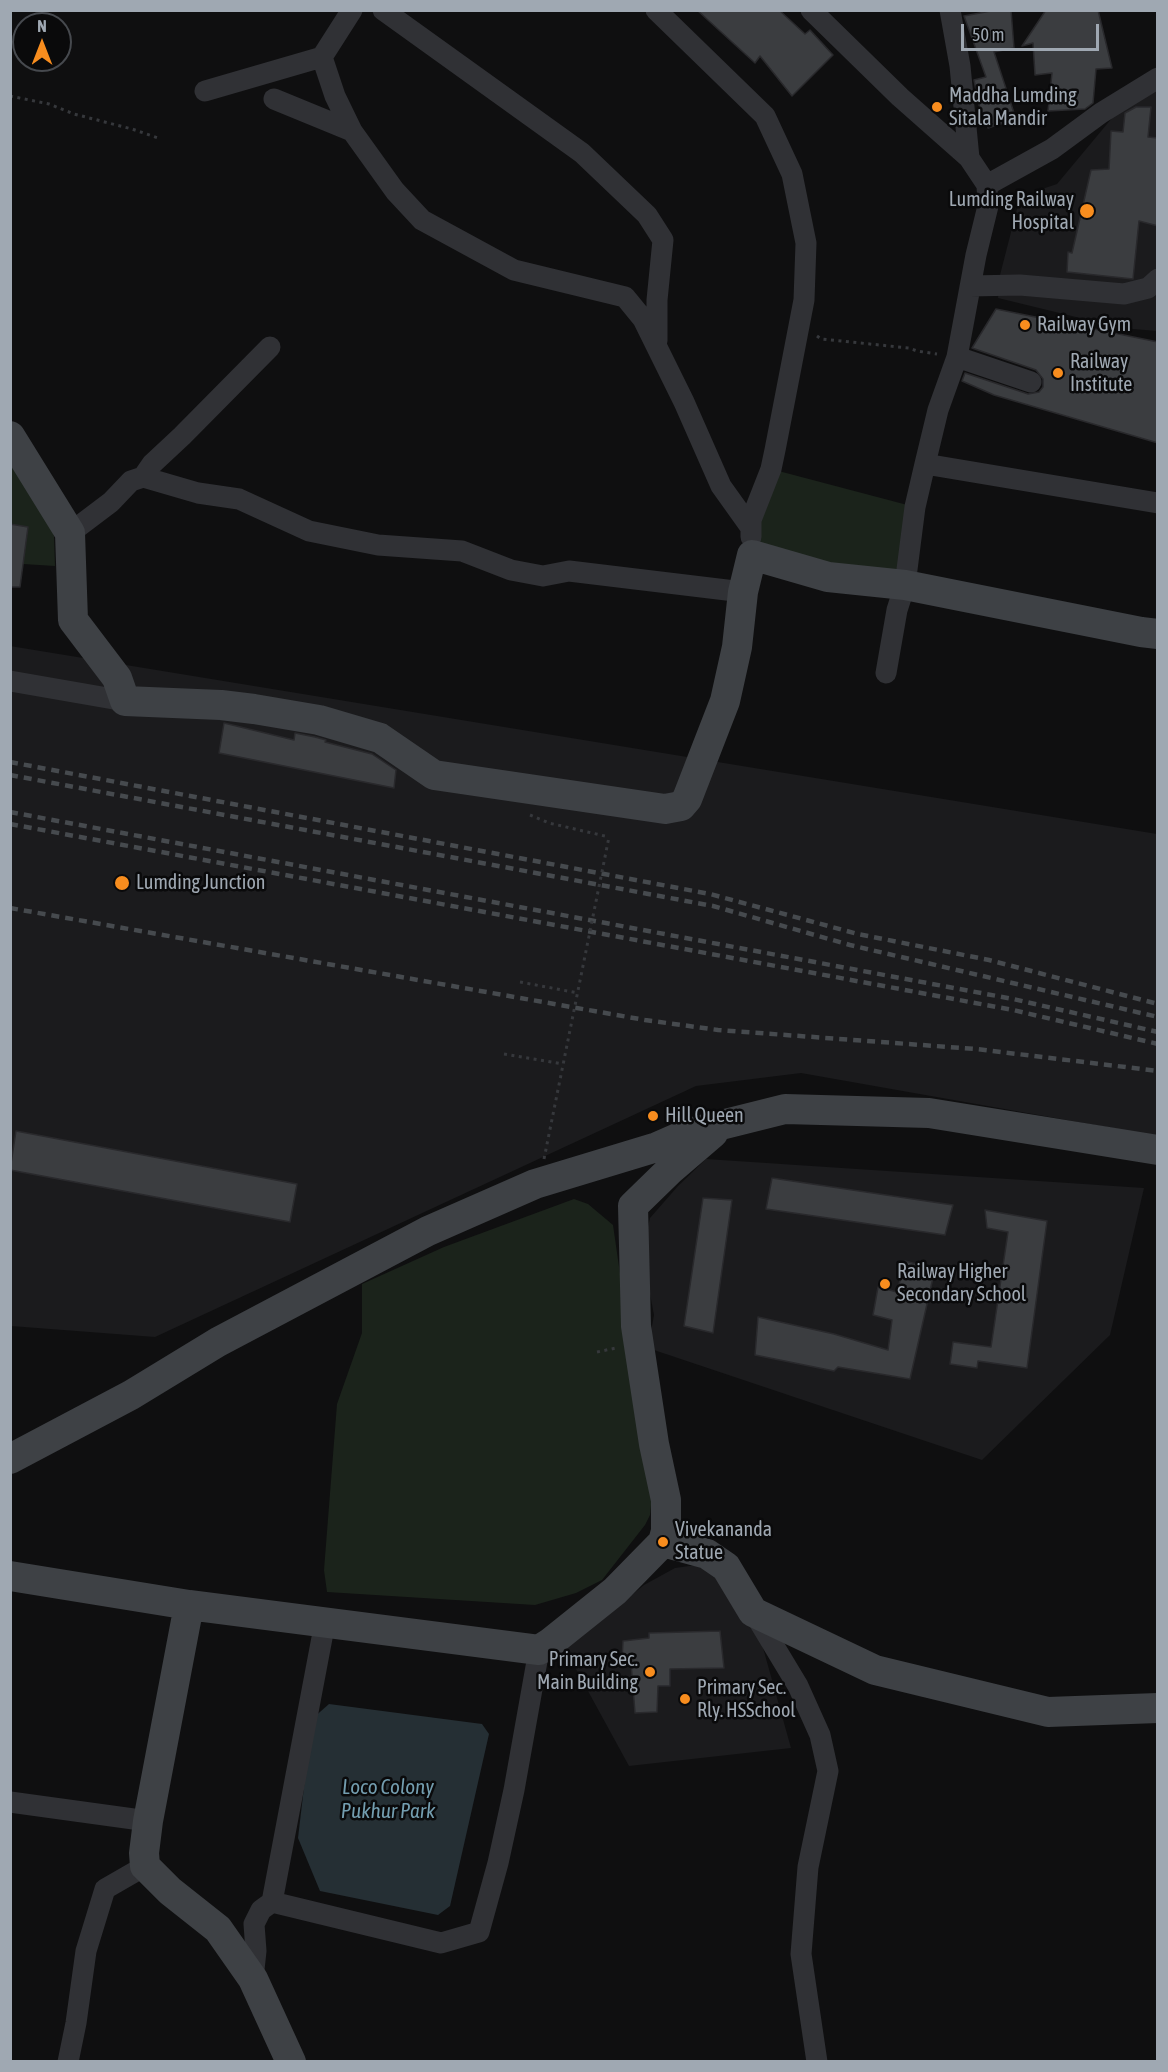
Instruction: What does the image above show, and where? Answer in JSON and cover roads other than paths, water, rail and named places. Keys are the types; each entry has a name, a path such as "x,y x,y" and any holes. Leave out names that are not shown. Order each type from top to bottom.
{"main road":[{"path":"10,436 70,533 73,620 117,678 125,701 232,706 319,720 380,738 434,775 665,809 681,806 687,799 725,701 737,647 743,592 752,542 828,577 905,585 1158,634"},
{"path":"10,1459 131,1395 218,1342 428,1231 535,1184 657,1147 690,1133 786,1109 928,1113 1158,1150"},
{"path":"10,1576 189,1605 540,1650 615,1591 663,1542 666,1531 666,1500 654,1444 636,1326 633,1206 671,1169 724,1125"},
{"path":"663,1542 707,1554 726,1567 753,1612 875,1670 1048,1712 1158,1708"},
{"path":"189,1605 148,1821 144,1853 145,1866 170,1891 218,1929 253,1979 291,2061"}],"street":[{"path":"205,92 322,57 352,10"},
{"path":"383,10 582,153 647,215 663,240 657,300 657,347"},
{"path":"656,10 765,116 792,174 806,243 801,318 771,469 751,520 752,542"},
{"path":"811,10 900,97 969,158 987,185 988,206 957,357 938,410 915,507 905,585 897,610 886,674"},
{"path":"950,10 960,66 969,158"},
{"path":"322,57 335,96 352,131 395,191 422,220 514,270 625,297 643,320 657,347 721,486 752,542"},
{"path":"987,185 1052,149 1101,113 1158,78"},
{"path":"274,99 352,131"},
{"path":"970,286 1020,285 1124,294 1148,288 1158,279"},
{"path":"143,477 152,464 270,347"},
{"path":"957,357 1031,382"},
{"path":"925,464 1158,503"},
{"path":"70,533 111,502 131,481 143,477 198,493 239,499 309,531 378,545 462,552 511,570 543,576 569,571 743,592"},
{"path":"10,681 125,701"},
{"path":"753,1612 798,1686 820,1735 828,1771 808,1867 801,1954 817,2061"},
{"path":"253,1979 256,1951 254,1924 261,1910 272,1902 325,1622"},
{"path":"272,1902 441,1942 479,1932 505,1832 540,1650"},
{"path":"10,1802 148,1821"},
{"path":"68,2061 86,1952 105,1889 145,1866"}],"water":[{"name":"Loco Colony Pukhur Park","path":"329,1704 482,1724 489,1734 450,1906 438,1915 320,1891 298,1838 312,1719"}],"railway":[{"path":"10,762 710,894 858,934 989,960 1158,1004"},
{"path":"10,775 713,906 850,945 1158,1017"},
{"path":"10,812 1013,999 1158,1032"},
{"path":"10,824 1013,1010 1158,1044"},
{"path":"10,908 645,1020 718,1030 976,1049 1158,1071"}],"place":[{"name":"Maddha Lumding Sitala Mandir","path":"937,107"},
{"name":"Lumding Railway Hospital","path":"1087,211"},
{"name":"Railway Gym","path":"1025,325"},
{"name":"Railway Institute","path":"1058,373"},
{"name":"Lumding Junction","path":"122,883"},
{"name":"Hill Queen","path":"653,1116"},
{"name":"Railway Higher Secondary School","path":"885,1284"},
{"name":"Vivekananda Statue","path":"663,1542"},
{"name":"Primary Sec. Main Building","path":"650,1672"},
{"name":"Primary Sec. Rly. HSSchool","path":"685,1699"}]}
